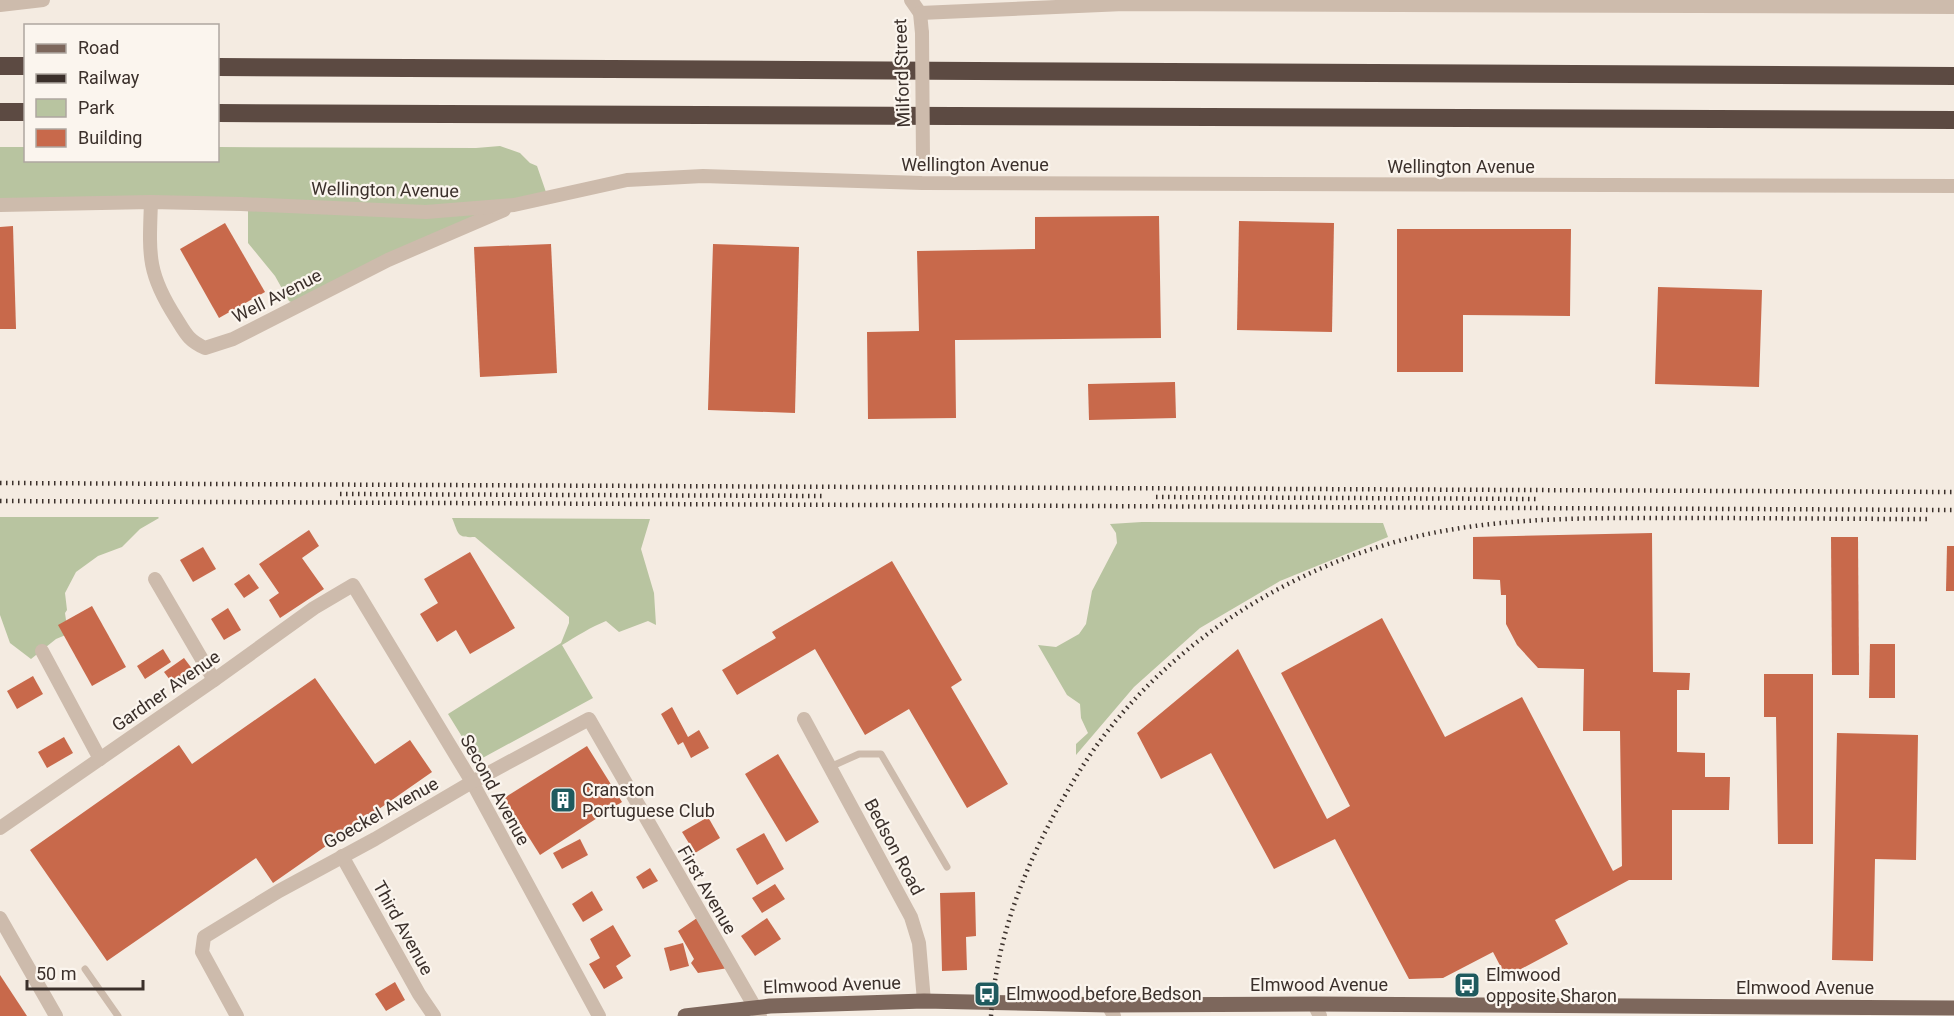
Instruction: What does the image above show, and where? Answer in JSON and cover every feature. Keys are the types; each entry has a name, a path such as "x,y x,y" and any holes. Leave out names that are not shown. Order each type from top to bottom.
{"highway":[{"path":"0,66 24,66"},
{"path":"219,67 1954,76"},
{"path":"0,112 24,112"},
{"path":"219,113 1954,120"}],"main road":[{"name":"Elmwood Avenue","path":"685,1016 758,1012 770,1006 924,1001 1111,1010 1690,1011 1954,1008"}],"street":[{"path":"0,5 43,0"},
{"name":"Milford Street","path":"911,0 920,13 922,33 922,183"},
{"path":"920,13 938,0"},
{"path":"920,13 1124,4 1485,2 1954,7"},
{"name":"Wellington Avenue","path":"0,205 151,202 404,212 514,205 627,180 704,176 922,183 1954,186"},
{"name":"Well Avenue","path":"151,202 149,247 153,273 162,296 191,341 205,348 233,339 388,260 514,205"},
{"path":"155,579 214,680"},
{"name":"Gardner Avenue","path":"0,828 314,608 353,585"},
{"name":"Second Avenue","path":"353,585 472,782 599,1016"},
{"path":"42,651 100,759"},
{"name":"Goeckel Avenue","path":"237,1016 202,952 204,937 472,782 588,719"},
{"name":"First Avenue","path":"588,719 758,1012"},
{"name":"Bedson Road","path":"804,719 910,917 919,943 924,1001"},
{"name":"Third Avenue","path":"342,856 419,994 434,1016"},
{"path":"0,918 56,1016"}],"lane":[{"path":"830,767 859,754 881,754 947,867"},
{"path":"85,969 118,1016"}],"green space":[{"path":"500,146 520,153 530,163 537,166 547,195 477,215 293,303 289,301 275,276 248,243 248,205 0,206 0,147 24,147 24,162 219,162 219,147 476,148"},
{"path":"0,517 159,518 140,529 122,547 98,556 76,572 65,593 68,634 56,639 31,659 10,643 0,615"},
{"path":"452,518 650,519 641,549 654,593 656,625 648,621 619,632 606,621 562,645 593,698 477,761 448,714 561,643 569,617 475,537 461,536"},
{"path":"1142,522 1383,523 1388,537 1280,581 1200,628 1134,687 1076,755 1076,744 1088,733 1081,718 1080,704 1067,695 1038,645 1056,647 1079,634 1086,624 1092,591 1117,543 1116,533 1110,524"}],"building":[{"path":"1159,216 1161,338 955,340 956,418 868,419 867,332 919,331 917,251 1035,249 1035,217"},
{"path":"1239,221 1334,223 1332,332 1237,330"},
{"path":"225,223 265,292 219,318 180,249"},
{"path":"13,226 16,329 0,329 0,227"},
{"path":"1397,229 1571,229 1570,316 1463,315 1463,372 1397,372"},
{"path":"551,244 557,373 480,377 474,247"},
{"path":"713,244 799,247 795,413 708,410"},
{"path":"1658,287 1762,290 1759,387 1655,384"},
{"path":"1175,382 1176,418 1089,420 1088,384"},
{"path":"309,530 319,546 302,558 324,589 280,618 269,600 279,593 259,564"},
{"path":"1652,533 1653,672 1690,673 1689,690 1677,690 1677,752 1705,753 1705,777 1730,777 1729,810 1672,810 1672,880 1629,880 1555,920 1568,944 1506,977 1493,952 1443,978 1409,979 1335,839 1274,869 1211,753 1161,779 1137,733 1238,649 1327,819 1350,806 1281,673 1382,618 1445,737 1522,697 1613,871 1622,866 1620,731 1583,731 1584,669 1538,668 1517,645 1506,624 1506,595 1501,595 1500,580 1473,579 1473,537"},
{"path":"1831,537 1858,537 1859,675 1832,675"},
{"path":"1947,546 1954,546 1954,591 1946,591"},
{"path":"203,547 216,569 193,582 180,560"},
{"path":"470,552 515,628 470,654 456,630 437,642 420,614 438,603 424,579"},
{"path":"892,561 962,680 951,687 1008,784 967,808 909,709 865,735 815,649 737,695 722,670 776,638 772,632"},
{"path":"249,574 259,588 244,598 234,584"},
{"path":"92,606 126,667 92,686 58,625"},
{"path":"228,608 241,630 224,640 211,619"},
{"path":"1870,644 1895,644 1895,698 1869,698"},
{"path":"163,649 171,662 145,679 137,666"},
{"path":"184,658 193,670 173,684 164,672"},
{"path":"1764,674 1813,674 1813,844 1778,844 1776,717 1764,717"},
{"path":"33,676 43,694 17,709 7,691"},
{"path":"315,678 375,764 410,740 432,772 273,883 256,858 107,961 30,850 179,745 192,764"},
{"path":"672,707 688,737 699,730 709,748 691,758 683,742 678,745 661,714"},
{"path":"1837,733 1918,735 1916,860 1875,859 1873,961 1832,960"},
{"path":"64,737 73,753 47,768 38,752"},
{"name":"Cranston Portuguese Club","path":"587,746 622,802 540,855 504,798"},
{"path":"778,754 819,822 786,842 745,774"},
{"path":"708,817 720,838 695,853 682,832"},
{"path":"764,833 784,869 757,885 736,849"},
{"path":"580,839 588,855 562,869 553,853"},
{"path":"650,868 658,881 643,889 636,877"},
{"path":"775,884 785,899 762,913 752,898"},
{"path":"592,891 603,910 583,922 572,904"},
{"path":"975,892 976,936 966,937 967,970 942,971 940,893"},
{"path":"697,918 728,968 698,973 691,963 694,959 678,931"},
{"path":"767,918 781,939 755,956 741,936"},
{"path":"613,925 631,956 616,966 623,978 604,989 589,964 600,958 590,939"},
{"path":"683,943 689,966 670,971 664,948"},
{"path":"0,975 27,1016 0,1016"},
{"path":"395,982 405,1000 386,1011 375,994"}],"railway":[{"path":"0,483 1954,492"},
{"path":"340,494 826,496"},
{"path":"1156,497 1537,499"},
{"path":"0,501 1954,510"},
{"path":"991,1016 1000,953 1018,893 1058,808 1102,738 1135,699 1172,663 1212,631 1254,603 1300,578 1347,558 1395,542 1466,527 1501,523 1609,518 1928,519"}],"place":[{"name":"Cranston Portuguese Club","path":"563,800"},
{"name":"Elmwood opposite Sharon","path":"1467,985"},
{"name":"Elmwood before Bedson","path":"987,994"}]}
